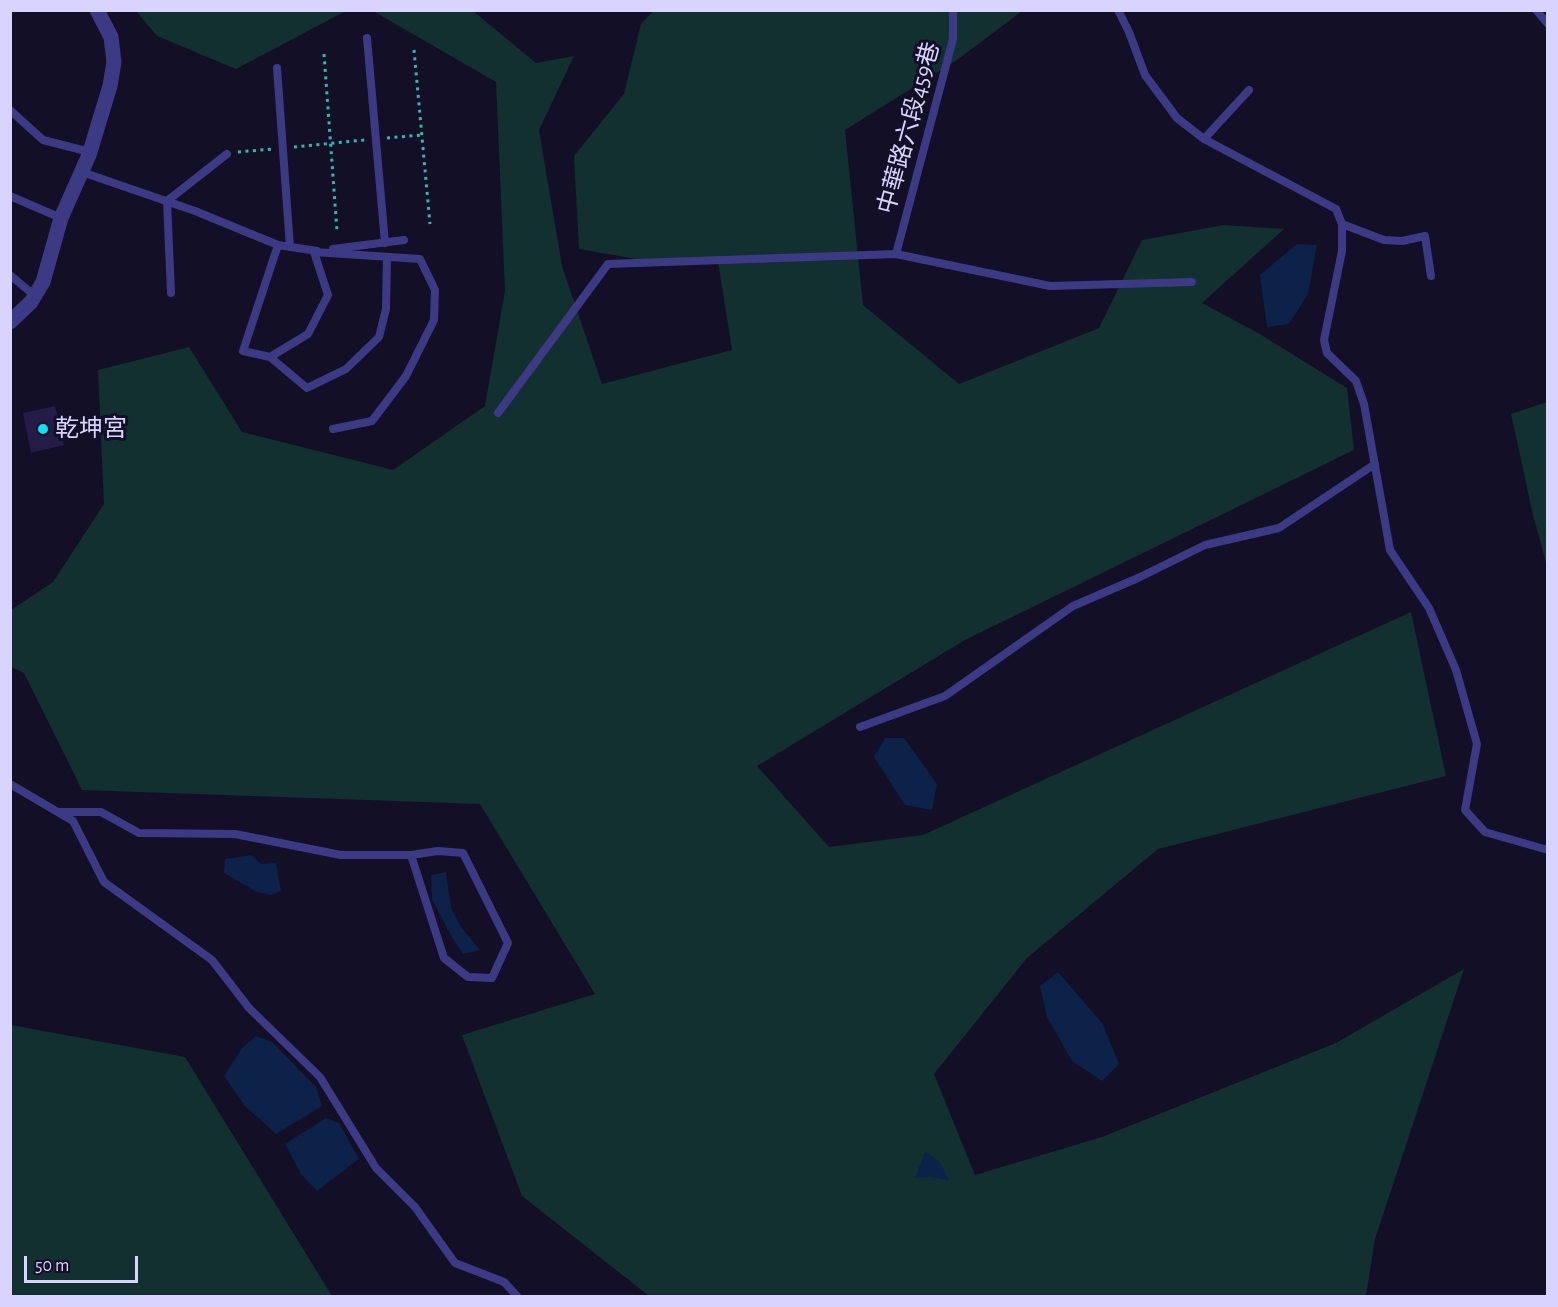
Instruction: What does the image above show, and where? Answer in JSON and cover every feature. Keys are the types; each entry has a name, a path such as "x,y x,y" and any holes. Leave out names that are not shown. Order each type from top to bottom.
{"street":[{"path":"10,322 31,302 43,282 61,218 89,154 110,86 114,62 111,37 96,10"}],"lane":[{"name":"中華路六段459巷","path":"896,254 953,39 953,10"},
{"path":"1118,10 1145,75 1177,118 1204,139 1336,209 1342,224 1342,251 1324,340 1327,353 1356,381 1364,404 1390,550 1429,608 1456,670 1477,744 1465,810 1485,832 1548,850"},
{"path":"1536,10 1548,24"},
{"path":"367,38 385,243"},
{"path":"278,68 290,247"},
{"path":"1204,139 1249,90"},
{"path":"10,110 44,140 89,154"},
{"path":"167,201 227,154"},
{"path":"82,172 167,201 278,245 314,252 420,259 435,290 434,320 406,376 372,421 333,429"},
{"path":"10,196 61,218"},
{"path":"167,201 171,293"},
{"path":"1342,224 1384,240 1402,241 1425,236 1431,276"},
{"path":"314,252 404,240"},
{"path":"278,245 243,351 270,357 307,388 346,369 379,337 386,309 387,257"},
{"path":"270,357 308,334 328,295 314,252"},
{"path":"498,413 608,264 896,254 1050,286 1192,282"},
{"path":"10,275 35,296"},
{"path":"860,727 945,696 1073,606 1138,578 1205,545 1279,528 1375,464"},
{"path":"10,784 73,821 104,882 212,960 249,1008 320,1077 376,1168 415,1207 455,1263 504,1282 517,1296"},
{"path":"58,812 100,812 139,832 235,834 341,855 411,855 438,851 463,853 508,943 492,978 468,977 444,958 411,855"}],"path":[{"path":"414,50 430,224"},
{"path":"324,54 337,231"},
{"path":"227,154 422,135"}],"green space":[{"path":"136,11 346,11 236,69 157,36"},
{"path":"373,11 473,11 536,63 574,56 539,130 562,266 602,384 732,350 718,261 659,263 579,249 574,156 624,94 641,24 653,11 1022,11 957,60 845,130 863,305 959,384 1099,328 1142,240 1224,225 1284,229 1202,303 1258,333 1347,388 1354,450 965,640 757,766 829,847 923,835 1411,612 1446,776 1158,849 1027,958 934,1074 975,1175 1102,1137 1336,1043 1464,969 1375,1239 1366,1296 649,1296 522,1196 462,1035 595,994 480,804 82,790 24,673 11,667 11,610 53,582 104,504 98,370 189,347 242,432 393,470 485,406 505,291 496,82"},
{"path":"1548,402 1547,566 1533,515 1511,414"},
{"path":"11,1025 185,1057 332,1296 11,1296"}],"water":[{"path":"1297,244 1317,245 1308,294 1289,324 1267,327 1260,275"},
{"path":"885,738 904,738 937,784 932,810 905,805 874,757"},
{"path":"251,855 261,864 276,863 281,891 271,895 257,892 224,873 225,859"},
{"path":"446,872 451,908 461,927 480,950 463,954 432,899 431,875"},
{"path":"1058,972 1103,1024 1119,1064 1102,1081 1072,1061 1047,1017 1040,986"},
{"path":"256,1036 272,1042 316,1087 322,1106 276,1134 245,1106 224,1076 242,1048"},
{"path":"326,1118 339,1123 359,1159 317,1191 301,1174 285,1144"},
{"path":"925,1152 939,1161 949,1180 930,1177 915,1178"}],"building":[{"name":"乾坤宮","path":"55,406 64,445 31,453 23,413"}],"place":[{"name":"乾坤宮","path":"43,429"}]}
